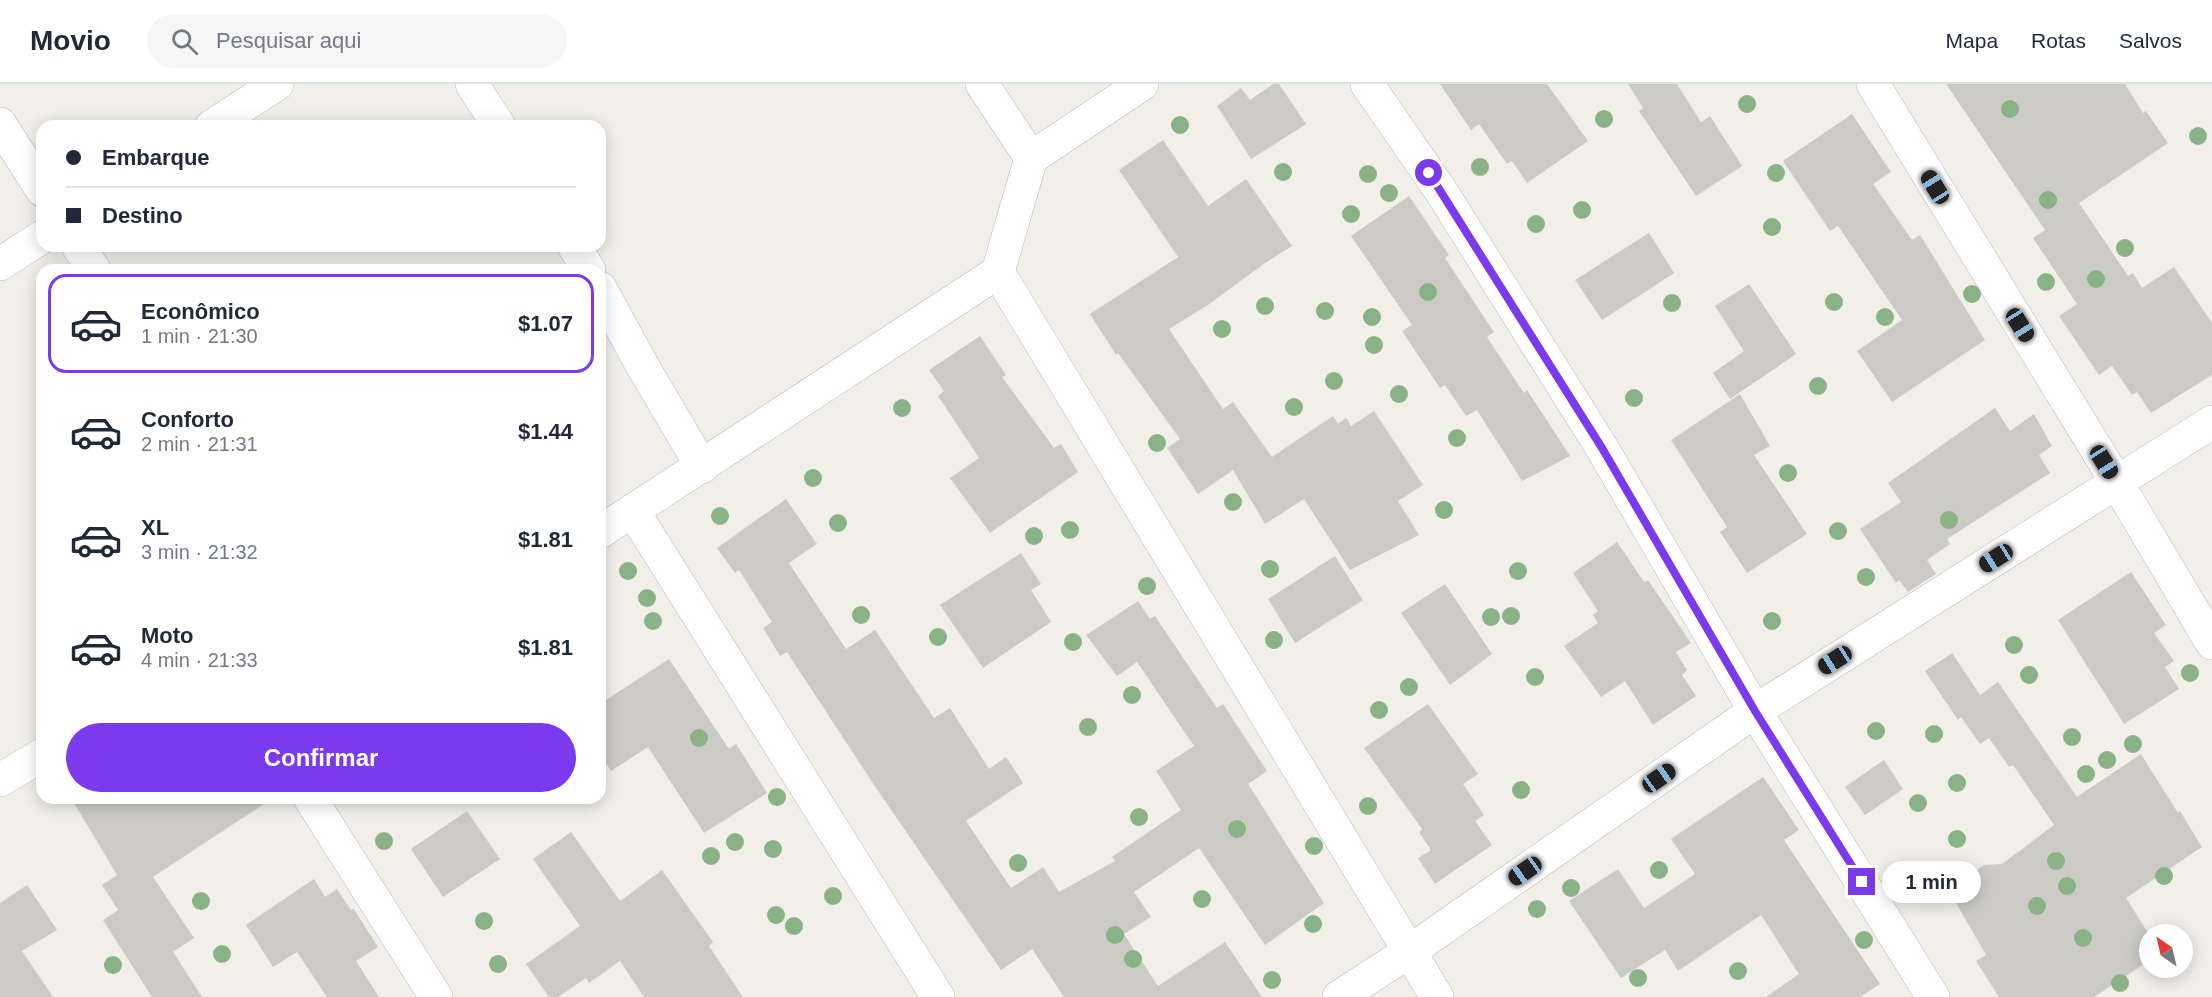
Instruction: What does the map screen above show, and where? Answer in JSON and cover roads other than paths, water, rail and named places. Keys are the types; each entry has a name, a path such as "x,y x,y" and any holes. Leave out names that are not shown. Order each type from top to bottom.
{"street":[{"path":"221,120 277,84"},
{"path":"472,84 495,120"},
{"path":"982,84 1031,158"},
{"path":"606,528 998,272 1031,158 1142,84"},
{"path":"1367,84 1441,191 1602,448 1755,711 1933,997"},
{"path":"1873,84 2116,481 2212,643"},
{"path":"0,124 36,181"},
{"path":"0,264 36,241"},
{"path":"998,272 1437,997"},
{"path":"606,299 702,467"},
{"path":"1339,997 1410,951 1755,711 2212,422"},
{"path":"633,511 938,997"},
{"path":"0,780 36,759"},
{"path":"314,804 436,997"}]}
